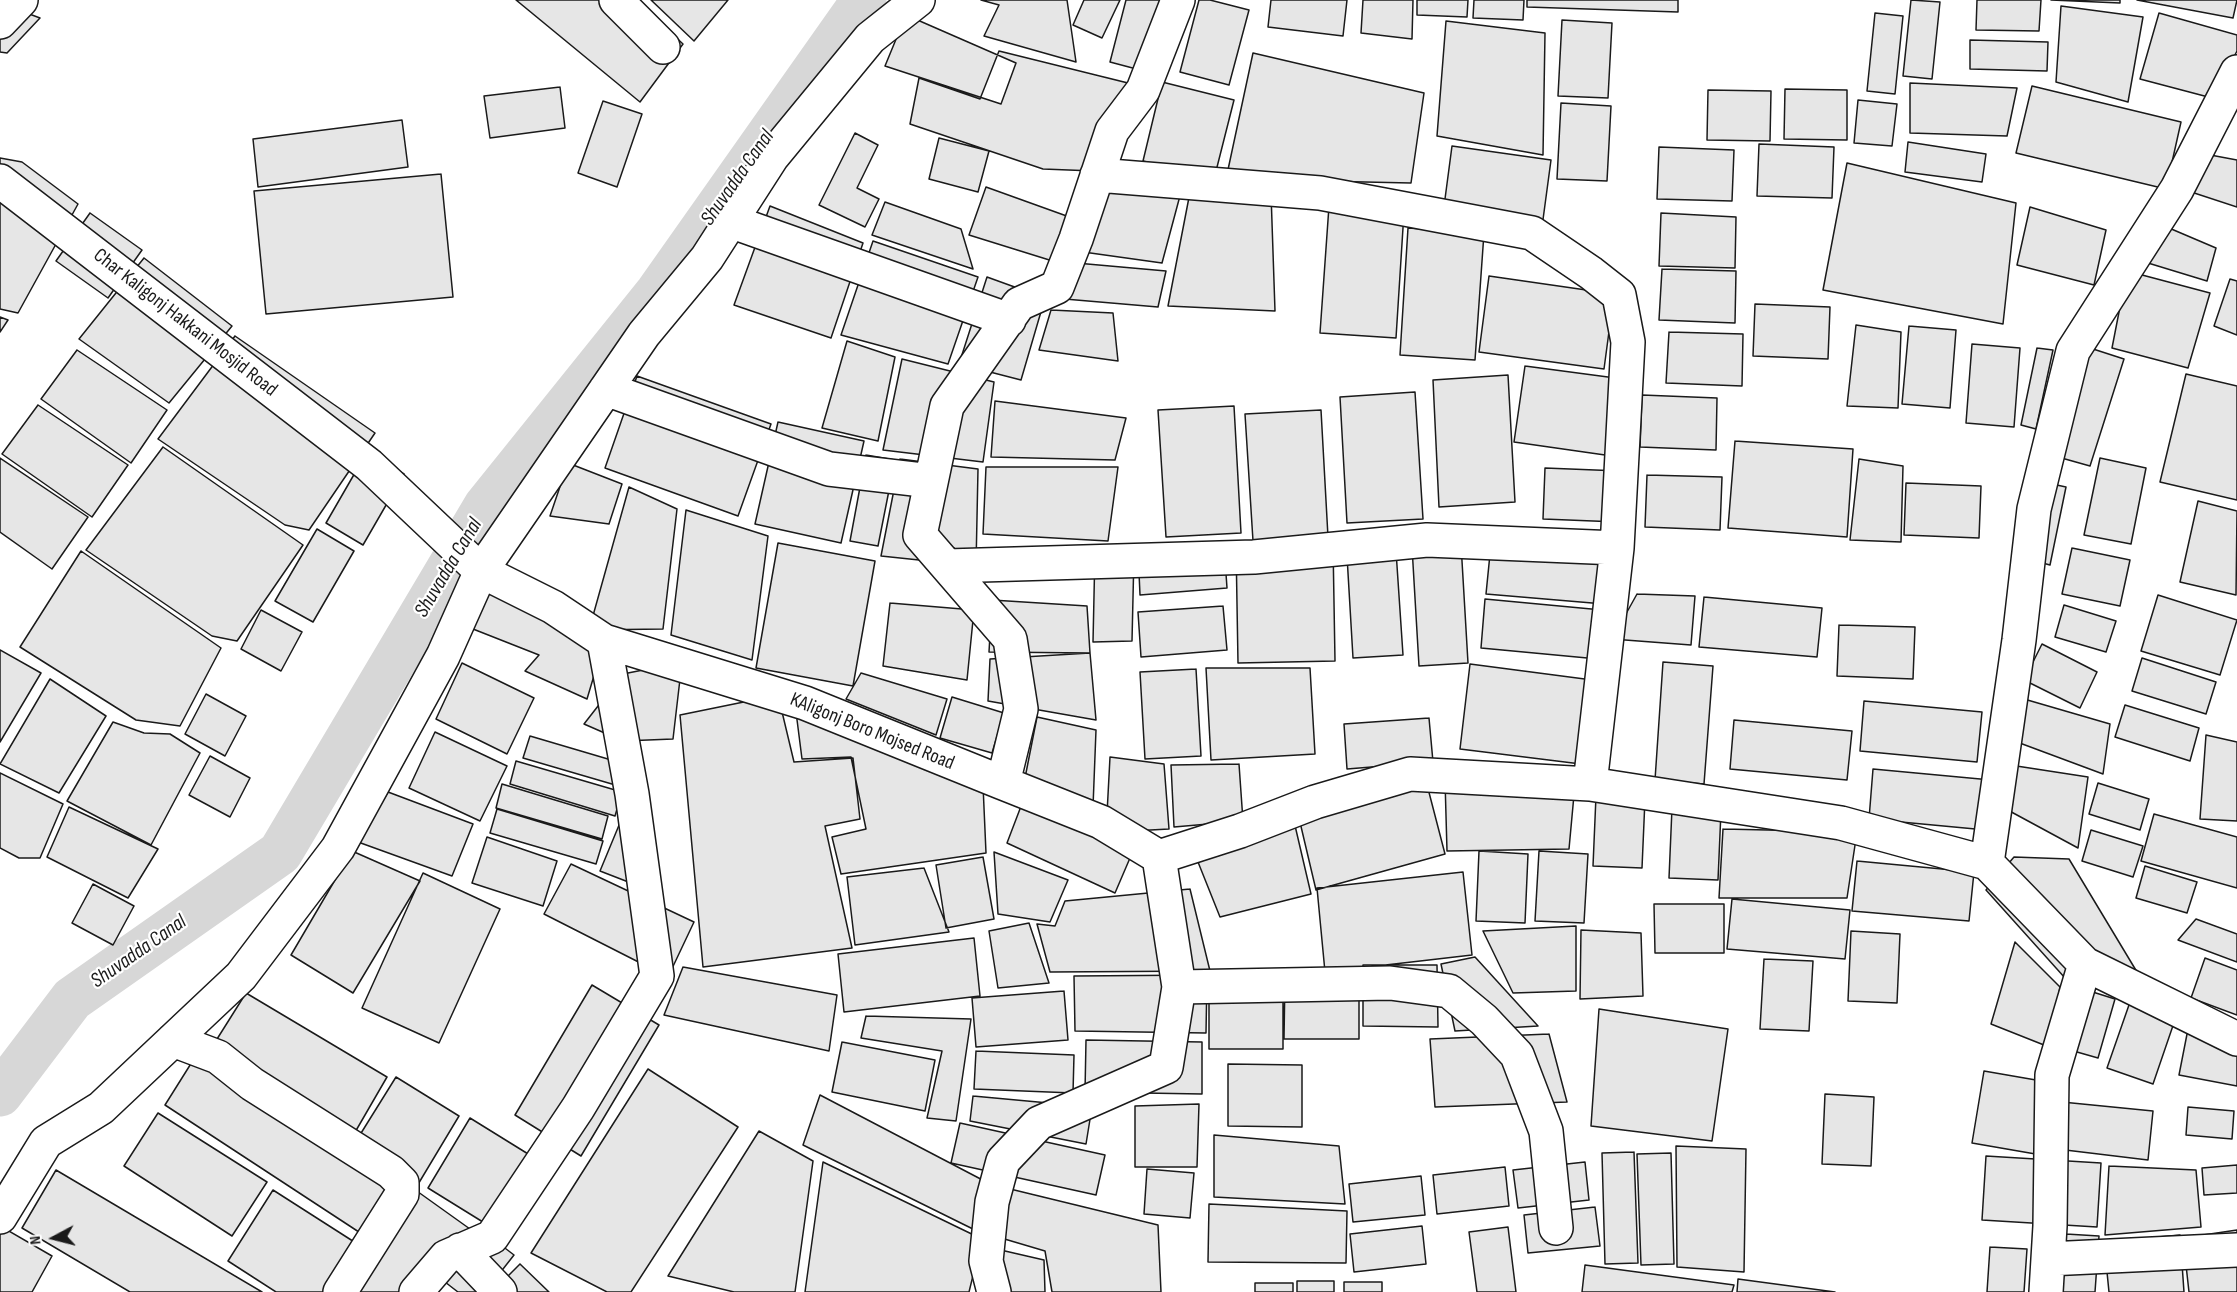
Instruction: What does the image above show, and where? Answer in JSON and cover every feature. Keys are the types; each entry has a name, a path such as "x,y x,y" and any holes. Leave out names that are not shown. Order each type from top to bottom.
{"street":[{"path":"0,22 21,0"},
{"path":"616,0 663,47"},
{"path":"0,1217 46,1142 101,1108 241,976 338,848 443,656 481,571 644,334 707,258 772,157 870,38 918,0"},
{"path":"1003,783 1021,709 1010,639 920,535 947,405 1019,304 1057,287 1076,239 1112,131 1143,90 1178,0"},
{"path":"1987,863 2017,651 2034,509 2073,351 2176,189 2237,72"},
{"path":"1097,175 1320,193 1532,233 1619,295 1628,342 1617,548 1590,784"},
{"name":"Char Kaligonj Hakkani Mosjid Road","path":"0,181 369,465 481,571"},
{"path":"730,221 1009,320"},
{"path":"606,390 829,469 931,481"},
{"path":"947,566 1254,557 1427,540 1617,548"},
{"name":"KAligonj Boro Mojsed Road","path":"481,571 553,607 604,641 805,703 1101,822 1159,857"},
{"path":"416,1292 446,1257 492,1237 578,1108 657,976 632,794 604,641"},
{"path":"994,1292 986,1261 992,1202 1003,1161 1039,1124 1166,1067 1179,987 1159,857 1240,831 1315,802 1410,774 1590,784 1841,823 1987,863 2085,964 2237,1039"},
{"path":"2046,1292 2052,1075 2085,964"},
{"path":"1179,987 1390,983 1449,991 1484,1020 1517,1055 1546,1131 1556,1228"},
{"path":"173,1040 218,1057 252,1084 391,1172 402,1183 402,1194 340,1292"},
{"path":"2048,1259 2237,1250"},
{"path":"460,1251 500,1292"}],"building":[{"path":"516,0 636,0 683,44 640,102"},
{"path":"651,0 728,0 694,41"},
{"path":"981,0 1067,0 1076,62 984,36 999,5"},
{"path":"1084,0 1120,0 1102,38 1073,25"},
{"path":"1126,0 1174,0 1159,75 1110,62"},
{"path":"1199,0 1210,0 1249,10 1229,85 1180,72"},
{"path":"1271,0 1347,0 1343,36 1268,27"},
{"path":"1363,0 1413,0 1412,39 1361,33"},
{"path":"1417,0 1468,0 1467,17 1417,15"},
{"path":"1474,0 1524,0 1523,20 1473,18"},
{"path":"1527,0 1678,0 1678,12 1527,7"},
{"path":"1911,0 1940,2 1932,79 1903,76"},
{"path":"1977,0 2041,0 2039,31 1976,30"},
{"path":"2051,0 2120,0 2120,3"},
{"path":"2137,0 2237,0 2233,18"},
{"path":"0,3 40,18 7,53 0,52"},
{"path":"2061,6 2143,17 2128,102 2056,82"},
{"path":"1875,13 1903,16 1895,94 1867,91"},
{"path":"2159,13 2237,35 2237,51 2212,98 2140,79"},
{"path":"906,15 1016,63 1001,104 885,66"},
{"path":"1562,20 1612,23 1608,98 1558,96"},
{"path":"1446,21 1545,33 1543,155 1437,136"},
{"path":"1970,40 2048,42 2047,71 1970,69"},
{"path":"999,51 1128,83 1094,171 1043,169 910,124 919,78 980,99"},
{"path":"1253,53 1424,93 1411,183 1226,179"},
{"path":"1162,82 1234,100 1214,179 1143,161"},
{"path":"1910,83 2017,88 2007,136 1910,133"},
{"path":"2032,86 2181,122 2166,189 2016,153"},
{"path":"560,87 565,128 490,138 484,96"},
{"path":"1785,89 1847,90 1847,140 1784,139"},
{"path":"1708,90 1771,91 1770,141 1707,140"},
{"path":"1858,100 1897,104 1892,146 1854,143"},
{"path":"603,101 642,114 617,187 578,173"},
{"path":"1561,103 1611,106 1607,181 1557,179"},
{"path":"402,120 408,167 258,187 253,139"},
{"path":"855,133 878,145 857,188 879,199 865,227 819,205"},
{"path":"939,138 989,151 978,192 929,179"},
{"path":"1908,142 1986,154 1982,182 1905,172"},
{"path":"1759,144 1834,147 1832,198 1757,196"},
{"path":"1452,146 1551,160 1542,227 1443,214"},
{"path":"1659,147 1734,150 1732,201 1657,199"},
{"path":"2205,154 2237,160 2237,207 2179,188"},
{"path":"0,158 22,162 78,204 18,313 0,309"},
{"path":"1847,163 2016,203 2003,324 1823,290"},
{"path":"441,174 453,297 266,314 254,191"},
{"path":"1089,181 1181,192 1162,263 1069,250"},
{"path":"986,187 1075,219 1059,263 969,235"},
{"path":"1191,187 1271,193 1275,311 1168,306"},
{"path":"885,202 961,229 973,269 872,235"},
{"path":"770,206 863,243 831,338 734,305"},
{"path":"1329,206 1404,212 1396,338 1320,333"},
{"path":"2030,207 2106,230 2094,285 2017,265"},
{"path":"90,213 142,250 108,298 56,261"},
{"path":"1661,213 1736,217 1735,268 1659,266"},
{"path":"1408,228 1484,233 1475,360 1400,355"},
{"path":"2169,228 2216,248 2207,281 2148,263"},
{"path":"873,241 978,277 948,364 841,335"},
{"path":"144,258 232,326 169,403 79,339"},
{"path":"1065,262 1166,271 1158,307 1053,298"},
{"path":"1662,269 1736,271 1735,323 1659,320"},
{"path":"2127,271 2210,293 2188,368 2112,348"},
{"path":"1489,276 1614,294 1604,369 1479,352"},
{"path":"987,277 1045,298 1021,380 959,364"},
{"path":"2230,279 2237,281 2237,335 2214,326"},
{"path":"1755,304 1830,307 1828,359 1753,356"},
{"path":"1051,310 1113,313 1118,361 1039,350"},
{"path":"0,317 8,320 0,332"},
{"path":"1856,325 1901,332 1898,408 1847,406"},
{"path":"1909,326 1956,330 1950,408 1902,404"},
{"path":"1669,332 1743,334 1742,386 1666,383"},
{"path":"235,336 375,433 309,530 285,525 158,439"},
{"path":"847,341 895,357 878,441 822,428"},
{"path":"1972,344 2020,348 2014,427 1966,423"},
{"path":"2037,348 2053,350 2036,429 2021,425"},
{"path":"2090,348 2124,359 2090,466 2058,457"},
{"path":"77,350 167,410 131,463 41,399"},
{"path":"902,359 994,382 983,462 883,450"},
{"path":"1525,366 1623,379 1612,456 1514,442"},
{"path":"2186,374 2237,386 2237,500 2160,482"},
{"path":"1508,375 1515,502 1439,507 1433,380"},
{"path":"637,376 771,424 738,516 605,468"},
{"path":"1415,392 1423,519 1347,523 1340,397"},
{"path":"1642,395 1717,398 1716,450 1640,447"},
{"path":"995,401 1126,418 1115,460 991,457"},
{"path":"38,405 128,465 92,517 2,454"},
{"path":"1234,406 1241,533 1166,537 1158,410"},
{"path":"1321,410 1328,537 1253,541 1245,414"},
{"path":"778,422 864,441 841,543 755,524"},
{"path":"1735,441 1853,449 1847,537 1728,528"},
{"path":"163,447 303,545 237,641 212,636 86,550"},
{"path":"367,452 404,474 363,545 326,523"},
{"path":"866,455 895,460 878,546 850,541"},
{"path":"0,458 88,517 52,569 0,532"},
{"path":"2100,458 2146,468 2131,544 2084,535"},
{"path":"900,459 978,469 976,566 881,556"},
{"path":"1859,459 1903,466 1901,542 1850,540"},
{"path":"568,463 622,484 609,524 550,516"},
{"path":"986,467 1118,467 1108,541 983,534"},
{"path":"1545,468 1620,471 1618,522 1543,519"},
{"path":"1647,475 1722,477 1720,530 1645,527"},
{"path":"1906,483 1981,486 1979,538 1904,535"},
{"path":"2052,484 2066,487 2050,565 2035,561"},
{"path":"629,487 677,509 663,629 589,630"},
{"path":"2198,501 2237,511 2236,595 2180,582"},
{"path":"686,510 768,536 752,660 671,635"},
{"path":"317,529 354,551 313,622 275,601"},
{"path":"1395,536 1403,655 1353,658 1346,539"},
{"path":"778,543 875,561 853,686 756,668"},
{"path":"1333,544 1335,661 1238,663 1236,545"},
{"path":"1461,544 1468,663 1419,666 1412,547"},
{"path":"1491,544 1609,555 1604,604 1486,594"},
{"path":"1224,545 1227,588 1140,595 1138,550"},
{"path":"2072,548 2130,560 2120,606 2062,594"},
{"path":"1095,550 1134,554 1132,641 1093,642"},
{"path":"81,551 221,648 180,726 136,720 20,647"},
{"path":"484,585 607,632 587,699 525,671 539,655 473,629"},
{"path":"1637,594 1695,596 1691,645 1612,639"},
{"path":"2158,595 2237,620 2220,675 2141,651"},
{"path":"1704,597 1822,608 1817,657 1699,647"},
{"path":"1485,599 1602,610 1598,659 1481,648"},
{"path":"992,600 1087,606 1090,653 989,652"},
{"path":"890,603 974,610 967,680 883,666"},
{"path":"2064,605 2116,621 2106,652 2055,637"},
{"path":"1223,606 1227,650 1141,657 1138,612"},
{"path":"261,610 302,632 281,671 241,649"},
{"path":"1839,625 1915,627 1913,679 1837,676"},
{"path":"2042,644 2097,672 2080,708 2024,680"},
{"path":"0,650 41,673 0,742"},
{"path":"1090,653 1096,720 988,701 990,659"},
{"path":"2142,658 2216,682 2206,714 2132,691"},
{"path":"1663,662 1713,666 1704,784 1655,780"},
{"path":"462,663 534,698 507,754 436,719"},
{"path":"1470,664 1600,681 1589,765 1460,749"},
{"path":"658,667 680,679 673,739 623,741 584,724 623,674"},
{"path":"1206,668 1310,668 1315,754 1211,760"},
{"path":"1196,669 1201,756 1145,759 1140,672"},
{"path":"861,673 947,699 936,735 846,699"},
{"path":"50,679 106,716 59,793 0,764"},
{"path":"206,694 246,716 225,756 185,734"},
{"path":"778,695 794,762 853,758 860,819 825,826 852,948 703,967 680,715"},
{"path":"952,697 1004,713 992,753 940,738"},
{"path":"2024,699 2110,724 2103,774 2017,742"},
{"path":"1864,701 1982,712 1977,762 1860,751"},
{"path":"795,704 983,785 986,853 841,874 832,837 866,829 851,757 802,759"},
{"path":"2125,705 2199,728 2190,761 2115,737"},
{"path":"1037,717 1096,730 1093,807 1024,783"},
{"path":"1429,718 1433,762 1347,769 1344,724"},
{"path":"1734,720 1852,731 1847,780 1730,769"},
{"path":"113,722 144,733 170,734 200,753 151,845 67,801"},
{"path":"435,732 507,766 480,821 409,788"},
{"path":"2206,735 2237,742 2237,821 2200,819"},
{"path":"530,736 635,767 629,789 523,758"},
{"path":"210,756 250,778 230,817 189,795"},
{"path":"1110,757 1164,764 1169,829 1132,831 1107,814"},
{"path":"516,761 622,792 615,816 510,784"},
{"path":"1239,764 1243,821 1174,827 1171,765"},
{"path":"2010,765 2088,777 2078,848 2004,808"},
{"path":"1873,769 1991,780 1986,830 1869,819"},
{"path":"0,773 63,804 40,858 19,858 0,848"},
{"path":"639,777 649,890 600,871"},
{"path":"1425,777 1445,854 1316,890 1299,818"},
{"path":"1445,780 1575,784 1569,849 1447,851"},
{"path":"2098,783 2149,799 2140,830 2089,814"},
{"path":"502,784 608,816 602,839 496,808"},
{"path":"388,792 473,824 452,876 358,842"},
{"path":"1596,796 1645,799 1642,868 1593,866"},
{"path":"1023,801 1136,844 1115,893 1007,843"},
{"path":"69,807 158,849 128,898 47,857"},
{"path":"1672,808 1721,811 1718,880 1669,878"},
{"path":"497,809 603,841 596,864 490,833"},
{"path":"2154,814 2237,837 2237,888 2141,861"},
{"path":"1293,817 1311,894 1220,917 1194,852"},
{"path":"1723,829 1857,832 1847,898 1719,898"},
{"path":"2091,830 2143,846 2133,877 2082,861"},
{"path":"487,837 557,861 543,906 472,883"},
{"path":"352,851 420,881 353,993 291,955"},
{"path":"1479,851 1528,854 1525,923 1476,921"},
{"path":"1539,851 1588,854 1584,923 1535,921"},
{"path":"994,852 1068,880 1050,922 998,914"},
{"path":"983,857 994,919 946,928 936,865"},
{"path":"2014,857 2069,859 2140,977 2120,989 2074,988 1986,890"},
{"path":"1857,861 1974,872 1969,921 1852,911"},
{"path":"571,864 694,922 668,977 544,914"},
{"path":"2145,866 2197,882 2187,913 2136,898"},
{"path":"924,868 949,932 855,945 847,877"},
{"path":"1463,872 1472,955 1325,972 1317,888"},
{"path":"423,873 500,909 439,1043 362,1008"},
{"path":"93,884 134,906 113,945 72,923"},
{"path":"1190,889 1210,971 1050,972 1037,924 1055,926 1065,901"},
{"path":"1732,899 1850,910 1845,959 1727,949"},
{"path":"1654,904 1724,904 1724,953 1655,953"},
{"path":"2196,919 2237,934 2237,962 2178,940"},
{"path":"1029,923 1049,983 998,988 989,931"},
{"path":"1576,926 1576,991 1513,993 1483,931"},
{"path":"1581,930 1641,933 1643,996 1580,999"},
{"path":"1851,931 1900,934 1897,1003 1848,1001"},
{"path":"974,938 980,996 844,1012 838,954"},
{"path":"2015,942 2060,987 2049,1047 1991,1024"},
{"path":"1475,957 1538,1026 1455,1031 1441,964"},
{"path":"2205,958 2237,970 2237,1015 2191,998"},
{"path":"1764,959 1813,961 1809,1031 1760,1029"},
{"path":"1363,965 1437,965 1438,1027 1363,1026"},
{"path":"683,967 837,995 829,1051 664,1015"},
{"path":"1207,975 1206,1033 1075,1031 1074,976"},
{"path":"1285,977 1359,978 1359,1039 1284,1039"},
{"path":"2137,982 2178,1011 2153,1084 2107,1068"},
{"path":"592,985 659,1025 581,1156 515,1115"},
{"path":"1209,988 1283,988 1283,1049 1209,1049"},
{"path":"2080,988 2115,999 2098,1058 2063,1048"},
{"path":"1064,991 1068,1040 976,1047 972,998"},
{"path":"246,993 387,1077 354,1134 212,1047"},
{"path":"1599,1009 1728,1029 1712,1141 1591,1126"},
{"path":"866,1016 971,1019 956,1121 927,1118 942,1051 861,1038"},
{"path":"2188,1029 2237,1038 2237,1086 2179,1075"},
{"path":"1549,1034 1567,1102 1435,1107 1430,1039"},
{"path":"1086,1040 1202,1042 1202,1094 1085,1092"},
{"path":"842,1042 935,1060 925,1111 832,1092"},
{"path":"976,1051 1074,1055 1073,1093 974,1089"},
{"path":"197,1054 398,1185 365,1236 165,1105"},
{"path":"1228,1064 1302,1065 1302,1127 1228,1126"},
{"path":"648,1069 738,1127 631,1292 607,1292 531,1253"},
{"path":"1984,1071 2059,1084 2047,1156 1972,1143"},
{"path":"396,1077 459,1116 417,1186 353,1146"},
{"path":"1825,1094 1874,1097 1871,1166 1822,1164"},
{"path":"820,1095 994,1186 981,1233 803,1145"},
{"path":"973,1096 1092,1107 1086,1144 970,1121"},
{"path":"2062,1102 2153,1111 2148,1160 2057,1149"},
{"path":"1199,1104 1197,1167 1135,1167 1135,1106"},
{"path":"2188,1107 2234,1111 2232,1139 2186,1135"},
{"path":"158,1113 267,1182 232,1236 124,1166"},
{"path":"470,1118 533,1157 491,1227 428,1188"},
{"path":"960,1123 1105,1155 1096,1195 951,1163"},
{"path":"759,1131 813,1161 795,1292 734,1292 668,1276"},
{"path":"1214,1135 1339,1146 1345,1204 1214,1197"},
{"path":"1676,1146 1746,1149 1744,1272 1677,1267"},
{"path":"1634,1152 1638,1263 1605,1264 1602,1153"},
{"path":"1671,1153 1674,1264 1641,1265 1637,1154"},
{"path":"1986,1156 2101,1163 2097,1227 1982,1220"},
{"path":"823,1162 982,1239 969,1292 805,1292"},
{"path":"1585,1162 1589,1200 1518,1208 1513,1170"},
{"path":"2237,1165 2237,1193 2204,1195 2202,1168"},
{"path":"2109,1166 2196,1170 2201,1227 2105,1235"},
{"path":"1505,1167 1509,1206 1437,1214 1433,1175"},
{"path":"1147,1169 1194,1173 1190,1218 1144,1214"},
{"path":"56,1170 262,1292 130,1292 22,1228"},
{"path":"1421,1176 1425,1215 1353,1222 1349,1184"},
{"path":"1002,1187 1158,1225 1161,1292 1052,1292 1045,1251 991,1235"},
{"path":"414,1189 470,1229 427,1292 344,1292"},
{"path":"273,1190 359,1245 329,1292 276,1292 228,1261"},
{"path":"1209,1204 1347,1211 1346,1263 1208,1262"},
{"path":"1595,1207 1600,1246 1528,1253 1524,1215"},
{"path":"0,1226 52,1256 32,1292 0,1292"},
{"path":"1422,1226 1426,1264 1354,1272 1350,1234"},
{"path":"1508,1227 1516,1292 1477,1292 1469,1232"},
{"path":"2237,1230 2237,1292 2189,1292 2183,1238"},
{"path":"484,1232 514,1255 485,1292 458,1292 445,1282"},
{"path":"2066,1234 2099,1236 2095,1292 2061,1292"},
{"path":"2180,1235 2184,1292 2109,1292 2104,1242"},
{"path":"1990,1247 2027,1249 2024,1292 1987,1292"},
{"path":"992,1248 1044,1260 1045,1292 988,1292"},
{"path":"520,1264 549,1292 492,1292"},
{"path":"1585,1265 1734,1285 1732,1292 1582,1292"},
{"path":"1738,1279 1835,1292 1737,1292"},
{"path":"1297,1281 1334,1281 1334,1292 1297,1292"},
{"path":"1344,1282 1382,1282 1382,1292 1344,1292"},
{"path":"1255,1283 1293,1283 1293,1292 1255,1292"}],"waterway":[{"name":"Shuvadda Canal","path":"0,1094 72,999 280,853 486,506 658,292 864,0"}]}
